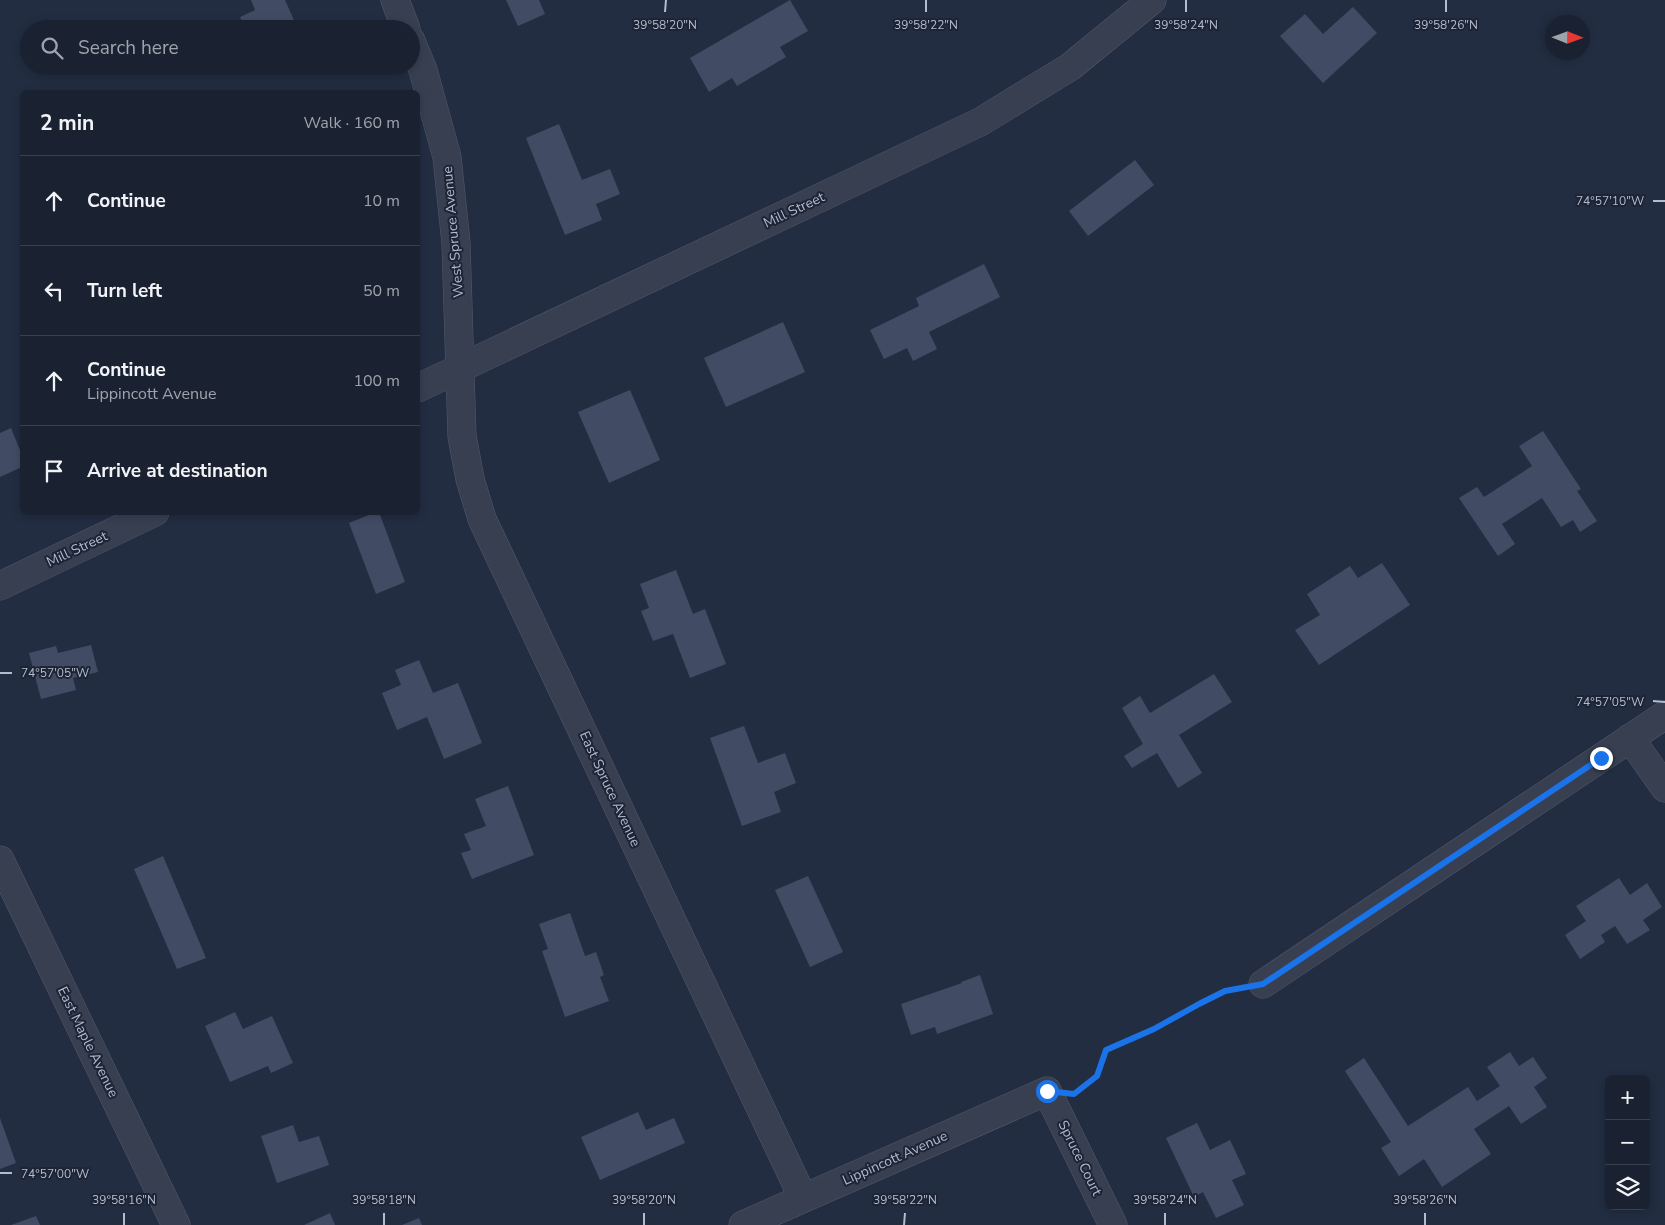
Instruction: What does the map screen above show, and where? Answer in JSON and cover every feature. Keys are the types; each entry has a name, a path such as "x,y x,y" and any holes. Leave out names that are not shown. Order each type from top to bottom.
{"street":[{"path":"395,0 403,20"},
{"name":"Mill Street","path":"420,387 980,122 1070,67 1152,0"},
{"name":"West Spruce Avenue","path":"420,63 447,157 456,243 460,368"},
{"name":"East Spruce Avenue","path":"460,368 462,436 470,479 482,519 803,1198"},
{"name":"Mill Street","path":"0,586 148,515"},
{"path":"1263,984 1665,715"},
{"path":"1630,738 1665,788"},
{"name":"East Maple Avenue","path":"0,860 176,1225"},
{"name":"Lippincott Avenue","path":"743,1225 1047,1091"},
{"name":"Spruce Court","path":"1047,1091 1113,1225"}],"path":[{"path":"1047,1091 1074,1094 1097,1076 1106,1050 1154,1029 1225,991 1263,984"}],"building":[{"path":"251,0 285,0 294,20 241,20 240,17 255,10"},
{"path":"506,0 539,0 545,14 518,26"},
{"path":"790,0 808,31 780,47 786,57 737,86 732,78 709,92 690,58"},
{"path":"1353,7 1377,33 1323,83 1280,36 1305,14 1323,34"},
{"path":"559,124 582,180 610,169 620,194 596,204 602,220 565,235 526,138"},
{"path":"1135,160 1154,185 1088,236 1069,211"},
{"path":"984,264 1000,297 929,332 937,349 913,361 907,348 884,359 870,330 919,306 916,298"},
{"path":"783,322 805,372 726,407 704,358"},
{"path":"630,390 660,460 609,483 578,412"},
{"path":"11,428 20,450 20,468 0,477 0,433"},
{"path":"1543,431 1581,489 1577,491 1597,521 1580,532 1573,520 1561,527 1542,498 1502,524 1515,544 1498,556 1459,498 1477,487 1484,497 1532,466 1519,446"},
{"path":"369,515 380,515 405,582 376,594 349,523"},
{"path":"1382,563 1410,605 1319,665 1295,630 1320,615 1307,594 1350,566 1358,578"},
{"path":"676,570 693,614 705,609 726,664 690,678 673,634 653,641 641,611 649,608 640,584"},
{"path":"91,645 98,672 73,678 76,690 41,699 29,653 56,646 58,653"},
{"path":"419,660 433,693 458,683 482,743 444,759 427,717 397,730 382,693 401,685 395,670"},
{"path":"1214,674 1232,702 1179,735 1202,773 1178,788 1157,753 1132,768 1124,756 1143,744 1122,708 1140,696 1150,713"},
{"path":"744,726 758,763 785,753 796,783 774,792 781,812 742,826 710,738"},
{"path":"508,786 534,855 472,879 461,853 471,850 464,834 486,826 475,799"},
{"path":"163,856 206,958 177,969 134,869"},
{"path":"808,876 843,952 810,967 775,890"},
{"path":"1619,878 1630,895 1647,883 1662,907 1643,920 1650,930 1627,944 1615,926 1601,935 1605,942 1580,959 1565,935 1586,921 1576,906"},
{"path":"570,913 585,956 596,952 604,975 600,977 609,1001 565,1017 542,951 548,949 539,924"},
{"path":"980,975 993,1014 937,1034 935,1027 911,1035 901,1004"},
{"path":"235,1012 243,1029 272,1016 293,1063 271,1073 268,1066 230,1082 205,1026"},
{"path":"1510,1052 1519,1066 1533,1057 1547,1078 1534,1087 1547,1107 1521,1124 1509,1106 1474,1129 1491,1154 1442,1187 1424,1159 1399,1176 1381,1148 1391,1142 1345,1071 1364,1058 1408,1126 1468,1087 1477,1101 1500,1086 1487,1067"},
{"path":"638,1112 646,1130 674,1118 685,1143 600,1180 581,1137"},
{"path":"0,1118 16,1163 0,1169"},
{"path":"1197,1123 1210,1150 1230,1140 1246,1174 1232,1180 1244,1205 1216,1218 1203,1192 1194,1197 1166,1138"},
{"path":"293,1125 299,1142 319,1136 329,1165 277,1183 261,1136"},
{"path":"330,1213 335,1225 304,1225"},
{"path":"36,1216 40,1225 11,1225"},
{"path":"419,1218 422,1225 402,1225"}],"route":[{"path":"1047,1091 1074,1094 1097,1076 1106,1050 1154,1029 1225,991 1263,984 1601,758"}]}
